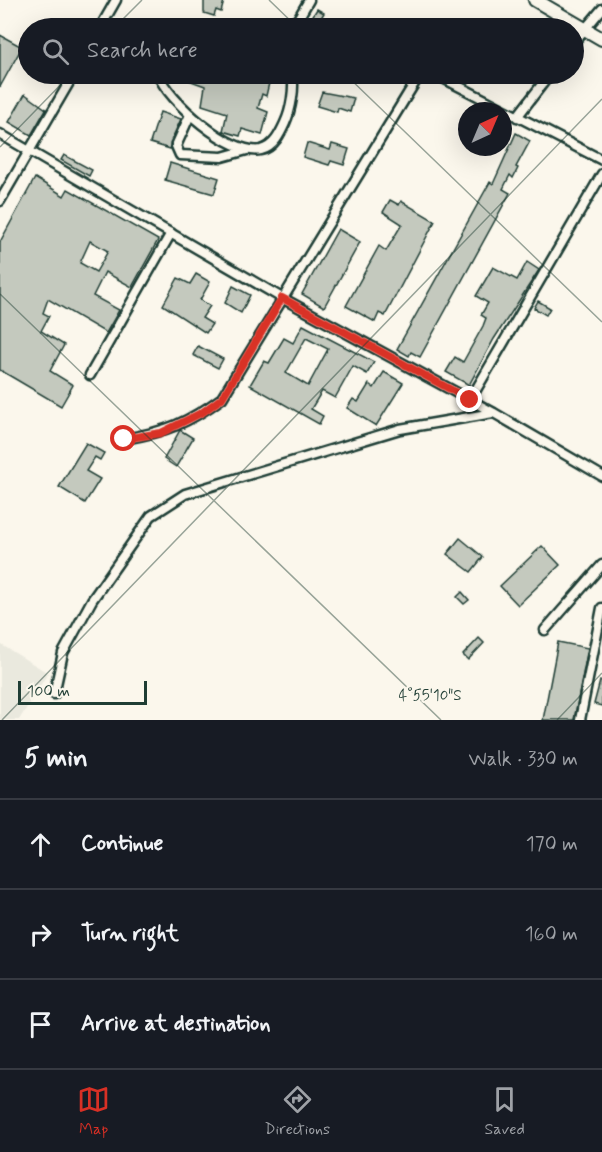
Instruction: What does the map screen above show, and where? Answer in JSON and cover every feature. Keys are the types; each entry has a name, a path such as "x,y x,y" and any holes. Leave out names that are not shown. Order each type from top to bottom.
{"highway":[{"path":"535,0 566,18"},
{"path":"584,28 602,39"}],"street":[{"path":"106,18 116,0"},
{"path":"299,18 309,0"},
{"path":"584,28 602,9"},
{"path":"0,201 68,84"},
{"path":"162,84 190,115 236,146 247,150"},
{"path":"190,115 176,146 180,155 222,157 247,150 263,150 279,136 289,115 291,84"},
{"path":"124,439 161,433 203,412 222,398 414,84"},
{"path":"454,84 602,160"},
{"path":"517,117 542,84"},
{"path":"0,134 282,298 494,412 602,476"},
{"path":"470,400 602,174"},
{"path":"90,375 171,232"},
{"path":"54,694 63,653 92,600 151,516 184,494 400,429 494,412"},
{"path":"544,630 602,565"},
{"path":"580,720 602,608"}],"shaded area":[{"path":"0,644 48,673 19,720 0,720"}],"building":[{"path":"204,0 224,1 221,12 216,10 214,16 204,13"},
{"path":"317,9 324,13 321,18 312,17"},
{"path":"0,35 18,45 18,54 0,87"},
{"path":"200,84 269,84 266,96 262,94 258,108 268,112 262,135 242,129 240,136 223,131 227,113 202,105 205,86"},
{"path":"322,92 354,98 350,112 338,108 337,112 317,106"},
{"path":"25,94 46,109 31,135 9,122"},
{"path":"160,112 181,119 170,143 170,149 150,143"},
{"path":"516,133 530,141 516,167 518,168 513,178 510,175 503,189 510,193 420,357 411,352 409,356 397,349 490,182 493,184 506,156 512,156 512,142"},
{"path":"307,143 330,150 332,144 349,149 344,165 331,161 329,165 303,157"},
{"path":"64,155 92,170 89,176 61,160"},
{"path":"170,163 219,178 214,194 165,180"},
{"path":"35,178 64,196 68,189 158,240 132,287 105,272 93,296 119,310 106,333 48,299 43,313 49,316 41,331 64,345 50,371 73,385 61,406 0,370 0,242","holes":["90,241 108,251 96,272 80,263"]},
{"path":"390,200 399,205 401,201 435,221 385,316 379,313 375,322 346,306 379,246 386,251 402,224 383,212"},
{"path":"338,229 360,242 324,307 302,294"},
{"path":"527,262 539,270 494,339 469,385 446,372 455,357 463,362 483,326 486,318 481,315 488,303 476,296 493,267 517,280"},
{"path":"196,274 210,282 200,300 210,306 202,318 212,324 206,333 163,305 178,278 190,284"},
{"path":"233,286 250,295 241,313 225,303"},
{"path":"538,301 550,308 546,315 534,308"},
{"path":"303,325 374,362 367,374 353,366 335,398 322,391 311,409 323,416 319,424 250,385 264,361 269,363 284,338 293,343","holes":["306,338 328,349 308,386 286,373"]},
{"path":"198,346 223,359 218,368 193,355"},
{"path":"384,372 403,383 376,426 347,408 353,399 358,402 369,384 374,388"},
{"path":"180,430 193,438 176,467 164,459"},
{"path":"86,443 104,453 100,460 95,457 86,471 100,479 85,503 59,487"},
{"path":"460,538 483,557 471,572 447,554"},
{"path":"542,546 560,565 518,605 500,586"},
{"path":"462,592 469,600 464,604 457,597"},
{"path":"479,638 484,643 468,660 463,655"},
{"path":"558,642 588,648 574,720 543,720"},
{"path":"600,681 602,682 602,706 594,704"}],"route":[{"path":"124,439 161,433 203,412 222,398 282,298 470,400"}]}
